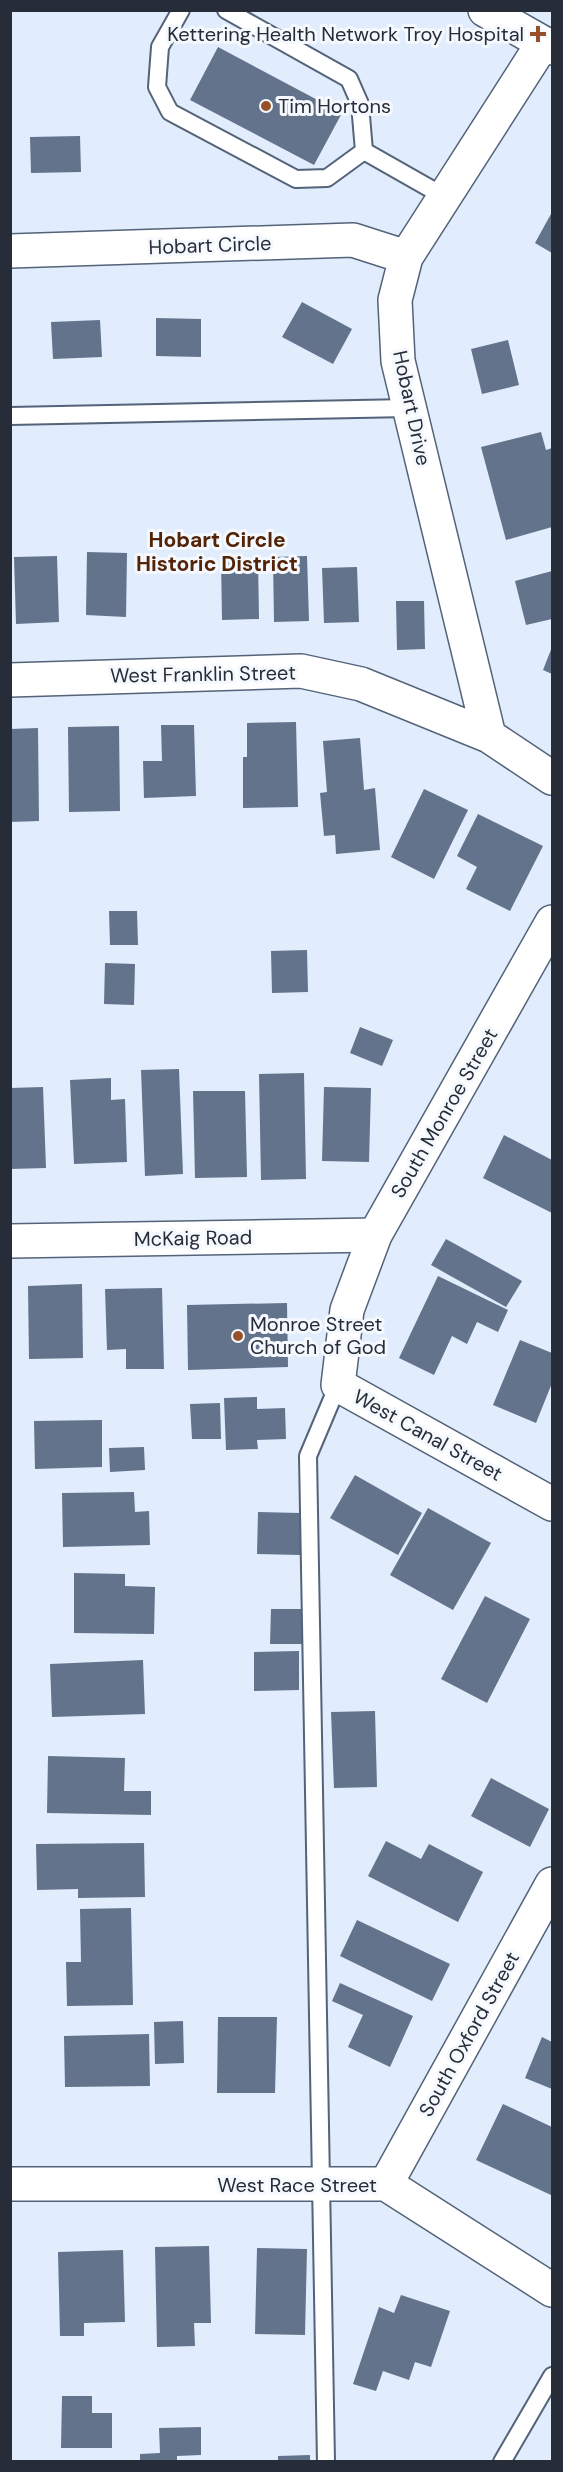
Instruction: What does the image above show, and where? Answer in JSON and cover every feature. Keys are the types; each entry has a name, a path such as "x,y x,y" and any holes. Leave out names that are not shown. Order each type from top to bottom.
{"street":[{"path":"485,10 549,39"},
{"name":"Hobart Drive","path":"489,735 398,361 395,300 406,257 549,39"},
{"name":"Hobart Circle","path":"10,251 353,240 406,257"},
{"name":"West Franklin Street","path":"10,680 301,671 361,684 489,735 552,778"},
{"name":"South Monroe Street","path":"347,1310 375,1235 552,922"},
{"name":"McKaig Road","path":"10,1241 375,1235"},
{"name":"West Canal Street","path":"347,1310 338,1385 552,1504"},
{"name":"South Oxford Street","path":"386,2184 552,1884"},
{"name":"West Race Street","path":"10,2184 386,2184 552,2290"}],"lane":[{"path":"181,10 160,47 157,87 170,112 296,179 327,178 364,151"},
{"path":"226,10 350,79 360,104 364,151"},
{"path":"364,151 445,197"},
{"path":"10,416 410,408"},
{"path":"326,2462 308,1456 338,1385"},
{"path":"502,2462 552,2376"}],"building":[{"name":"Tim Hortons","path":"218,47 342,113 314,165 190,100"},
{"path":"80,136 81,172 31,173 30,137"},
{"path":"552,212 552,253 535,243"},
{"path":"302,302 352,329 333,364 282,337"},
{"path":"156,318 201,319 201,357 156,356"},
{"path":"100,320 102,357 53,359 51,322"},
{"path":"508,340 519,385 482,394 471,349"},
{"path":"541,432 546,450 552,448 552,527 506,540 481,447"},
{"path":"87,552 127,553 126,617 86,615"},
{"path":"57,556 59,622 16,624 14,557"},
{"path":"307,556 309,621 274,622 273,557"},
{"path":"258,559 259,619 222,620 221,560"},
{"path":"357,567 359,622 324,623 322,568"},
{"path":"552,571 552,619 526,625 515,581"},
{"path":"396,601 424,601 425,649 397,650"},
{"path":"552,647 552,674 543,670"},
{"path":"296,722 298,807 243,808 243,757 247,757 247,723"},
{"path":"161,725 194,725 196,796 144,798 143,761 162,761"},
{"path":"119,726 120,811 69,812 68,727"},
{"path":"38,728 39,821 10,822 10,729"},
{"path":"360,738 364,790 375,788 380,850 336,854 335,835 324,836 320,793 327,792 323,741"},
{"path":"424,789 468,810 434,879 391,857"},
{"path":"478,814 543,846 510,911 466,889 477,867 457,856"},
{"path":"109,911 137,911 138,945 110,945"},
{"path":"307,950 308,992 272,993 271,951"},
{"path":"105,963 135,964 134,1005 104,1004"},
{"path":"360,1027 393,1040 382,1066 350,1053"},
{"path":"179,1069 183,1174 145,1176 141,1070"},
{"path":"304,1073 306,1179 261,1180 259,1074"},
{"path":"111,1078 111,1100 125,1099 127,1162 74,1164 70,1080"},
{"path":"43,1087 46,1168 10,1169 10,1088"},
{"path":"324,1087 371,1088 369,1162 322,1161"},
{"path":"193,1091 245,1091 247,1177 195,1178"},
{"path":"504,1135 552,1160 552,1213 483,1178"},
{"path":"446,1239 522,1281 506,1307 431,1265"},
{"path":"438,1276 508,1310 498,1332 477,1322 467,1344 452,1336 434,1375 399,1358"},
{"path":"82,1284 83,1358 29,1359 28,1286"},
{"path":"162,1288 164,1369 126,1369 126,1349 107,1350 105,1289"},
{"name":"Monroe Street Church of God","path":"287,1303 288,1367 188,1370 187,1305"},
{"path":"520,1340 552,1353 552,1383 536,1423 493,1405"},
{"path":"257,1397 257,1409 285,1408 286,1439 257,1440 258,1449 226,1450 224,1398"},
{"path":"220,1403 221,1439 192,1439 190,1404"},
{"path":"102,1420 102,1467 35,1469 34,1421"},
{"path":"144,1447 145,1470 110,1472 109,1448"},
{"path":"355,1475 422,1513 398,1555 330,1518"},
{"path":"134,1492 135,1512 149,1511 150,1545 63,1547 62,1493"},
{"path":"428,1508 491,1543 453,1610 390,1575"},
{"path":"258,1512 301,1513 300,1555 257,1554"},
{"path":"74,1573 125,1574 125,1586 155,1587 154,1634 74,1633"},
{"path":"485,1596 530,1619 487,1703 441,1679"},
{"path":"271,1609 305,1609 305,1644 270,1644"},
{"path":"299,1651 299,1690 254,1691 254,1652"},
{"path":"143,1660 145,1714 52,1717 50,1664"},
{"path":"375,1711 377,1787 334,1788 331,1712"},
{"path":"48,1756 125,1758 124,1791 151,1791 151,1815 47,1813"},
{"path":"491,1778 549,1809 530,1847 471,1816"},
{"path":"386,1841 421,1859 429,1844 483,1872 458,1922 368,1876"},
{"path":"144,1843 145,1897 78,1898 78,1889 37,1890 36,1844"},
{"path":"131,1908 133,2005 67,2006 66,1962 81,1962 80,1909"},
{"path":"357,1920 450,1964 432,2001 340,1956"},
{"path":"340,1983 413,2016 390,2067 348,2047 363,2015 332,2001"},
{"path":"218,2017 277,2017 275,2093 217,2093"},
{"path":"183,2021 184,2063 155,2064 154,2022"},
{"path":"149,2034 150,2086 65,2087 64,2036"},
{"path":"542,2037 552,2042 552,2089 525,2078"},
{"path":"503,2104 552,2127 551,2195 476,2160"},
{"path":"209,2246 211,2323 194,2323 195,2346 157,2347 155,2247"},
{"path":"257,2248 307,2249 305,2335 255,2334"},
{"path":"123,2250 125,2322 84,2323 84,2336 60,2336 58,2252"},
{"path":"401,2295 450,2311 431,2367 415,2362 409,2380 383,2371 376,2391 353,2384 379,2307 394,2313"},
{"path":"62,2396 92,2396 92,2413 112,2413 112,2448 61,2448"},
{"path":"201,2427 201,2455 177,2456 177,2462 140,2462 140,2454 160,2453 159,2428"},
{"path":"310,2455 310,2462 278,2462 278,2456"}],"place":[{"name":"Kettering Health Network Troy Hospital","path":"538,34"},
{"name":"Tim Hortons","path":"266,106"},
{"name":"Monroe Street Church of God","path":"238,1336"}],"district":[{"name":"Hobart Circle Historic District","path":"217,552"}]}
